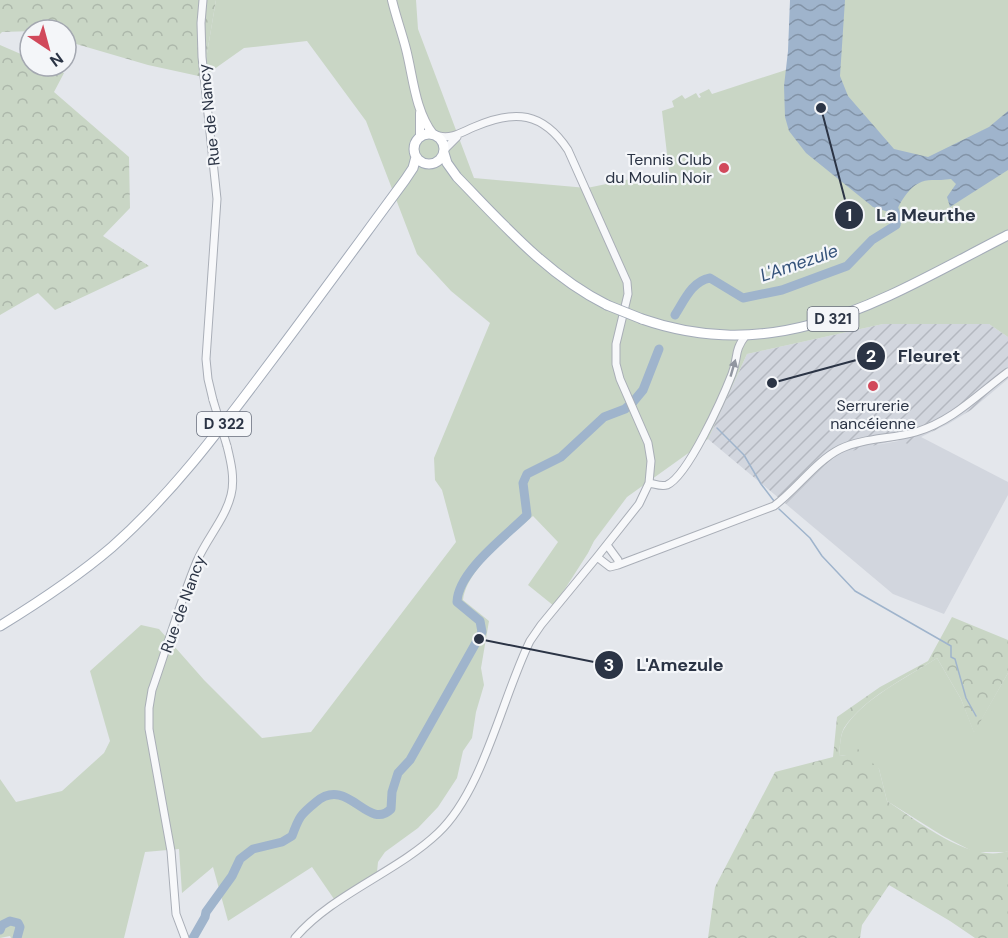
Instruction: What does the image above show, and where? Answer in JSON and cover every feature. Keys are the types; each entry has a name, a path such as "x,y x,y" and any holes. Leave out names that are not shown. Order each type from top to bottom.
{"main road":[{"path":"392,0 419,106 428,128 443,142 444,151 441,160 431,164 416,157 414,148 420,136 419,106"},
{"path":"420,136 436,135"},
{"name":"D 321","path":"444,151 447,163 457,177 529,251 558,275 607,305 642,319 692,332 746,335 793,330 851,312 885,298 1008,235"},
{"name":"D 322","path":"0,626 53,593 112,547 165,495 215,436 405,180 413,168 416,157"},
{"name":"D 321","path":"431,164 457,177"},
{"name":"D 322","path":"405,180 415,170 431,164"}],"street":[{"name":"Rue de Nancy","path":"185,937 176,914 171,851 149,729 149,708 152,690 193,573 203,548 223,514 231,494 232,475 227,446 213,400 206,359 217,199 209,138 201,23 203,0"},
{"path":"294,938 314,919 425,844 451,820 476,776 530,641 639,504 649,483 651,454 616,364 615,349 628,294 627,282 568,150 552,129 530,118 508,116 496,118 448,138 436,135"},
{"path":"444,151 450,142 469,129"},
{"path":"649,483 665,486 684,470 697,450 732,374 737,347 746,335"},
{"path":"597,557 610,567 618,565 774,506 839,449 915,432 941,422 966,406 1008,372"},
{"path":"607,546 618,560 618,565"}],"shaded area":[{"path":"883,324 989,324 1008,337 1008,379 971,410 921,437 916,447 897,440 839,454 786,504 708,439 747,354"},
{"path":"921,437 1008,482 1008,495 944,614 893,594 786,504 839,454 859,448"}],"green space":[{"path":"0,0 216,0 203,77 148,65 78,45 78,18 18,18 18,32 0,34"},
{"path":"216,0 416,0 418,29 474,178 587,188 669,171 662,111 674,107 672,101 682,95 685,99 696,93 699,98 701,97 699,94 709,89 712,94 792,68 806,0 1008,0 1008,337 989,324 883,324 747,354 708,439 627,497 594,541 554,606 528,585 558,542 533,516 491,554 472,577 466,589 463,600 489,621 481,668 484,685 476,712 472,738 463,751 457,778 438,807 418,828 385,852 378,862 377,872 334,899 312,867 228,921 213,867 182,893 179,849 145,852 124,938 11,938 10,936 0,938 0,779 16,802 62,791 104,753 110,741 90,671 141,625 159,629 204,680 262,738 311,732 456,542 442,490 435,480 434,458 490,323 451,291 417,254 366,121 307,41 244,48 203,77"},
{"path":"0,45 18,53 18,78 61,78 54,92 129,157 130,208 103,236 149,266 55,310 38,293 0,315"},
{"path":"952,617 1008,640 1008,673 974,733 961,699 937,658 874,698 853,717 844,728 839,756 846,755 857,748 879,769 887,801 945,838 977,851 993,853 1008,851 1008,938 975,938 889,885 862,925 860,938 708,938 715,887 775,772 833,757 837,717 880,687 928,661"},
{"path":"937,658 961,699 974,732 1008,673 1008,851 974,852 943,836 887,801 879,769 846,755 839,756 843,732 862,708 887,689"}],"water":[{"path":"790,0 845,0 840,76 848,96 894,149 928,157 989,127 1008,111 1008,170 950,207 947,197 956,184 951,179 919,183 909,191 895,214 873,207 806,153 789,131 785,117 784,86"}],"waterway":[{"name":"L'Amezule","path":"675,315 693,287 710,278 743,298 782,290 847,266 872,240 896,225 897,218 892,203"},
{"name":"L'Amezule","path":"193,938 206,912 232,876 240,859 253,849 282,842 292,836 296,824 306,810 316,802 327,795 338,795 348,798 374,814 382,814 391,809 392,792 398,773 410,760 482,632 480,621 457,602 459,590 465,578 474,566 527,515 523,483 527,474 561,457 604,417 625,409 633,402 643,390 659,349"},
{"path":"717,428 744,455 774,501"},
{"path":"779,509 810,538 822,556 855,591 951,646 951,657 955,659 966,698 976,716"},
{"name":"L'Amezule","path":"0,930 2,925 10,921 18,923 20,927 17,938"}],"place":[{"name":"La Meurthe","path":"821,108"},
{"name":"Tennis Club du Moulin Noir","path":"724,168"},
{"name":"Fleuret","path":"772,383"},
{"name":"Serrurerie nancéienne","path":"873,386"},
{"name":"L'Amezule","path":"479,639"}]}
